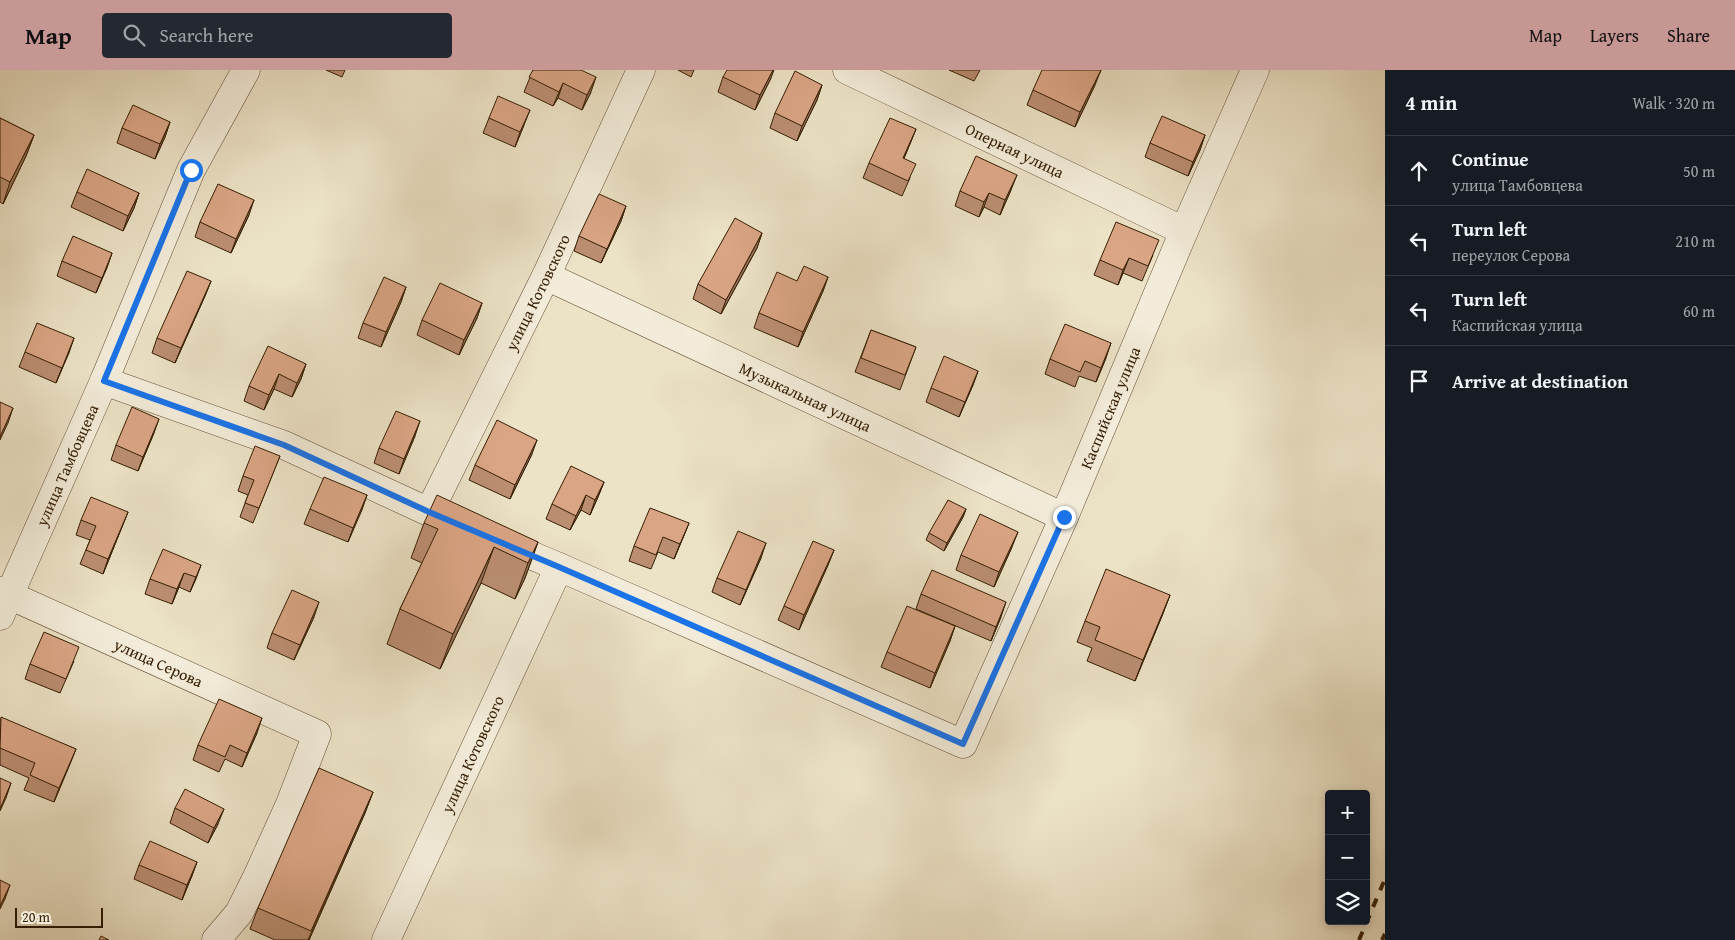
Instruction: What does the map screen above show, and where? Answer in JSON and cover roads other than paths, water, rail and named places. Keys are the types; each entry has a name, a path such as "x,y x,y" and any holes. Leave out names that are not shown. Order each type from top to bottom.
{"street":[{"name":"улица Тамбовцева","path":"3,601 104,381 191,170 246,70"},
{"name":"улица Котовского","path":"429,512 546,276 641,70"},
{"name":"Оперная улица","path":"847,70 1184,232"},
{"name":"Каспийская улица","path":"559,567 963,744 1064,517 1184,232 1255,70"},
{"name":"Музыкальная улица","path":"546,276 1064,517"},
{"path":"104,381 284,445 429,512 559,567"},
{"name":"улица Котовского","path":"386,940 559,567"},
{"name":"улица Серова","path":"3,601 317,734 290,804 258,875 239,913 216,940"}],"railway":[{"path":"1359,940 1385,879"},
{"path":"1382,940 1385,934"}]}
